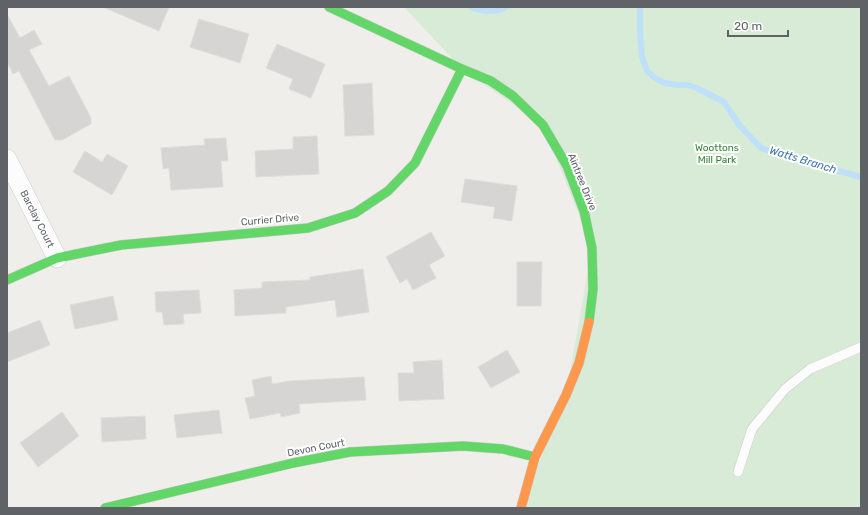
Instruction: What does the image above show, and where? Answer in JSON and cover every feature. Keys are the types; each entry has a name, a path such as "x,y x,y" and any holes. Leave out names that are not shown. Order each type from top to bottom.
{"street":[{"name":"Aintree Drive","path":"329,7 491,81 513,96 543,125 567,166 584,211 592,248 593,289 588,327 579,362 566,395 535,457 521,508"},
{"name":"Currier Drive","path":"7,280 57,258 121,245 308,228 355,213 388,191 415,163 462,69"},
{"name":"Barclay Court","path":"7,159 57,258"},
{"name":"Devon Court","path":"105,508 293,463 350,452 463,446 503,449 535,457"}],"lane":[{"path":"738,472 752,429 785,389 810,369 861,347"}],"green space":[{"name":"Woottons Mill Park","path":"404,7 861,7 861,508 521,508 566,395 592,248 543,125 462,69"}],"building":[{"path":"103,7 169,7 159,31"},
{"path":"7,14 20,38 34,30 42,44 29,50 49,86 69,76 91,118 91,124 62,140 55,140 19,71 13,74 7,62"},
{"path":"199,19 249,34 240,63 190,47"},
{"path":"277,44 325,64 311,98 289,89 293,79 266,68"},
{"path":"372,83 374,135 345,136 343,85"},
{"path":"317,136 319,174 256,177 255,151 293,149 293,137"},
{"path":"226,138 228,161 221,161 223,187 171,190 169,168 163,169 161,148 205,145 204,139"},
{"path":"85,151 102,162 107,154 128,166 112,195 73,172"},
{"path":"465,179 517,186 512,221 493,218 495,207 461,202"},
{"path":"431,232 445,256 429,265 436,278 413,290 407,279 400,283 386,257"},
{"path":"517,262 542,262 541,306 517,306"},
{"path":"363,269 369,312 337,317 335,300 286,307 286,313 235,316 234,290 262,288 262,282 310,280 310,277"},
{"path":"199,290 201,313 183,314 184,324 164,325 162,312 156,312 155,292"},
{"path":"113,296 118,320 75,329 70,305"},
{"path":"40,320 50,345 7,362 7,333"},
{"path":"507,350 520,372 491,388 478,367"},
{"path":"442,360 444,399 399,401 398,373 414,373 413,362"},
{"path":"271,376 272,384 290,381 364,377 366,400 299,404 300,413 281,417 280,413 250,419 245,398 255,396 252,380"},
{"path":"219,410 222,433 177,438 174,415"},
{"path":"62,412 79,436 38,467 20,443"},
{"path":"145,416 146,439 102,442 101,418"}],"waterway":[{"name":"Watts Branch","path":"471,7 488,11 506,7"},
{"name":"Watts Branch","path":"640,7 642,57 647,71 655,78 665,83 687,85 697,88 724,102 740,126 761,148 861,177"}],"traffic: fast":[{"path":"329,7 491,81 513,96 543,125 567,166 584,211 592,248 593,289 589,322"},
{"path":"7,280 57,258 121,245 308,228 355,213 388,191 415,163 462,69"},
{"path":"105,508 293,463 350,452 463,446 503,449 535,457"}],"traffic: slow":[{"path":"521,508 535,457 566,395 579,363 589,322"}]}
